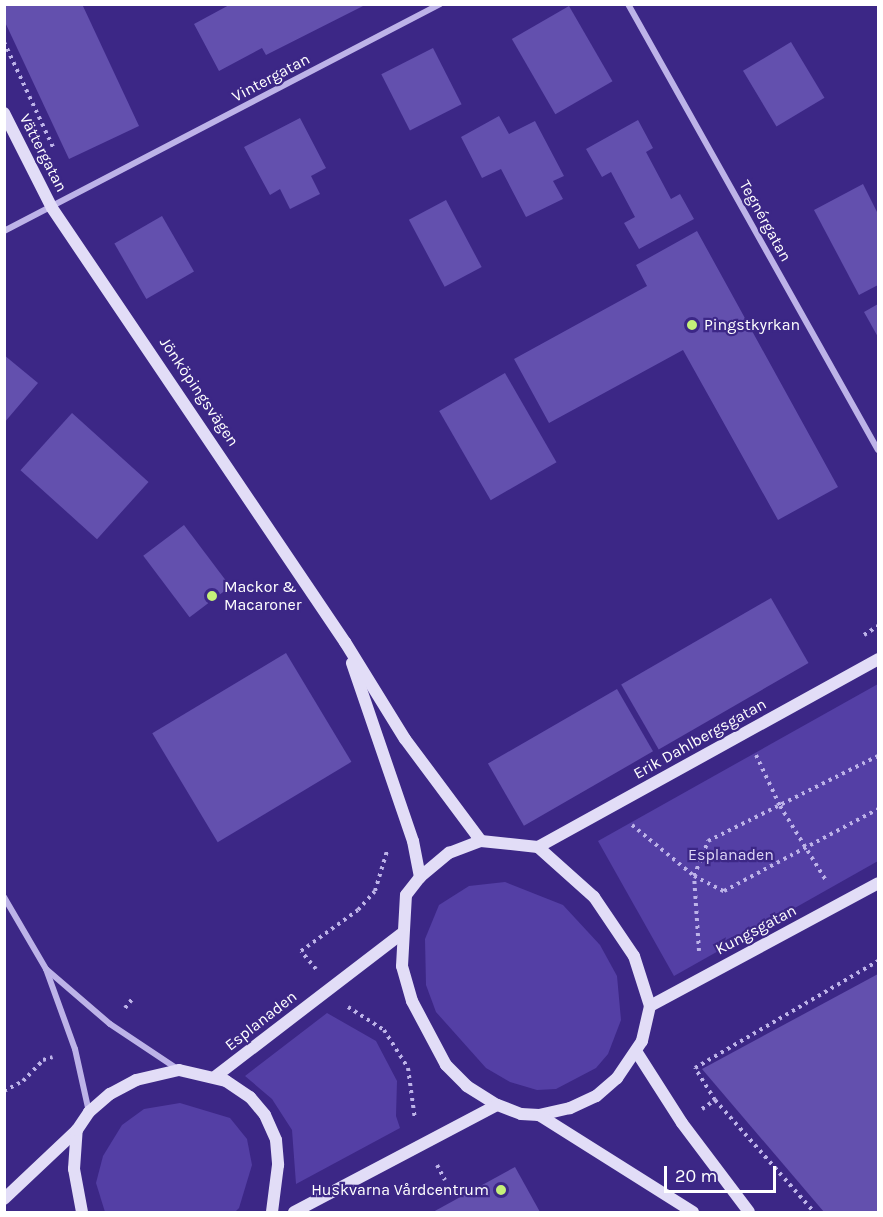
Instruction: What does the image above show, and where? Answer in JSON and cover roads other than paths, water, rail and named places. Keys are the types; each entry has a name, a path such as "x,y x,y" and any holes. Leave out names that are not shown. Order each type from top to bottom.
{"street":[{"name":"Vintergatan","path":"52,208 440,4"},
{"name":"Tegnérgatan","path":"628,4 879,450"},
{"name":"Vättergatan","path":"4,113 52,208"},
{"path":"4,231 52,208"},
{"name":"Jönköpingsvägen","path":"52,208 345,642 405,739 481,841"},
{"name":"Jönköpingsvägen","path":"345,642 413,842 420,877"},
{"name":"Erik Dahlbergsgatan","path":"538,847 879,659"},
{"path":"539,1115 596,1096 617,1078 636,1051 650,1006 634,956 616,925 579,881 538,847 481,841 449,853 420,877 406,895 401,934 402,966 427,1034 446,1065 467,1086 497,1105 539,1115 693,1212"},
{"name":"Kungsgatan","path":"650,1006 879,883"},
{"path":"4,897 46,969 75,1049 89,1112"},
{"name":"Esplanaden","path":"216,1076 401,934"},
{"path":"46,969 110,1024 179,1070"},
{"path":"636,1051 682,1124 750,1212"},
{"path":"4,1199 77,1130 89,1112 110,1094 136,1080 179,1070 216,1076 250,1097 265,1115 276,1140 278,1165 272,1212"},
{"path":"294,1212 497,1105"},
{"path":"77,1130 74,1169 82,1212"}],"place":[{"name":"Pingstkyrkan","path":"692,325"},
{"name":"Mackor & Macaroner","path":"212,596"},
{"name":"Huskvarna Vårdcentrum","path":"501,1190"}]}
